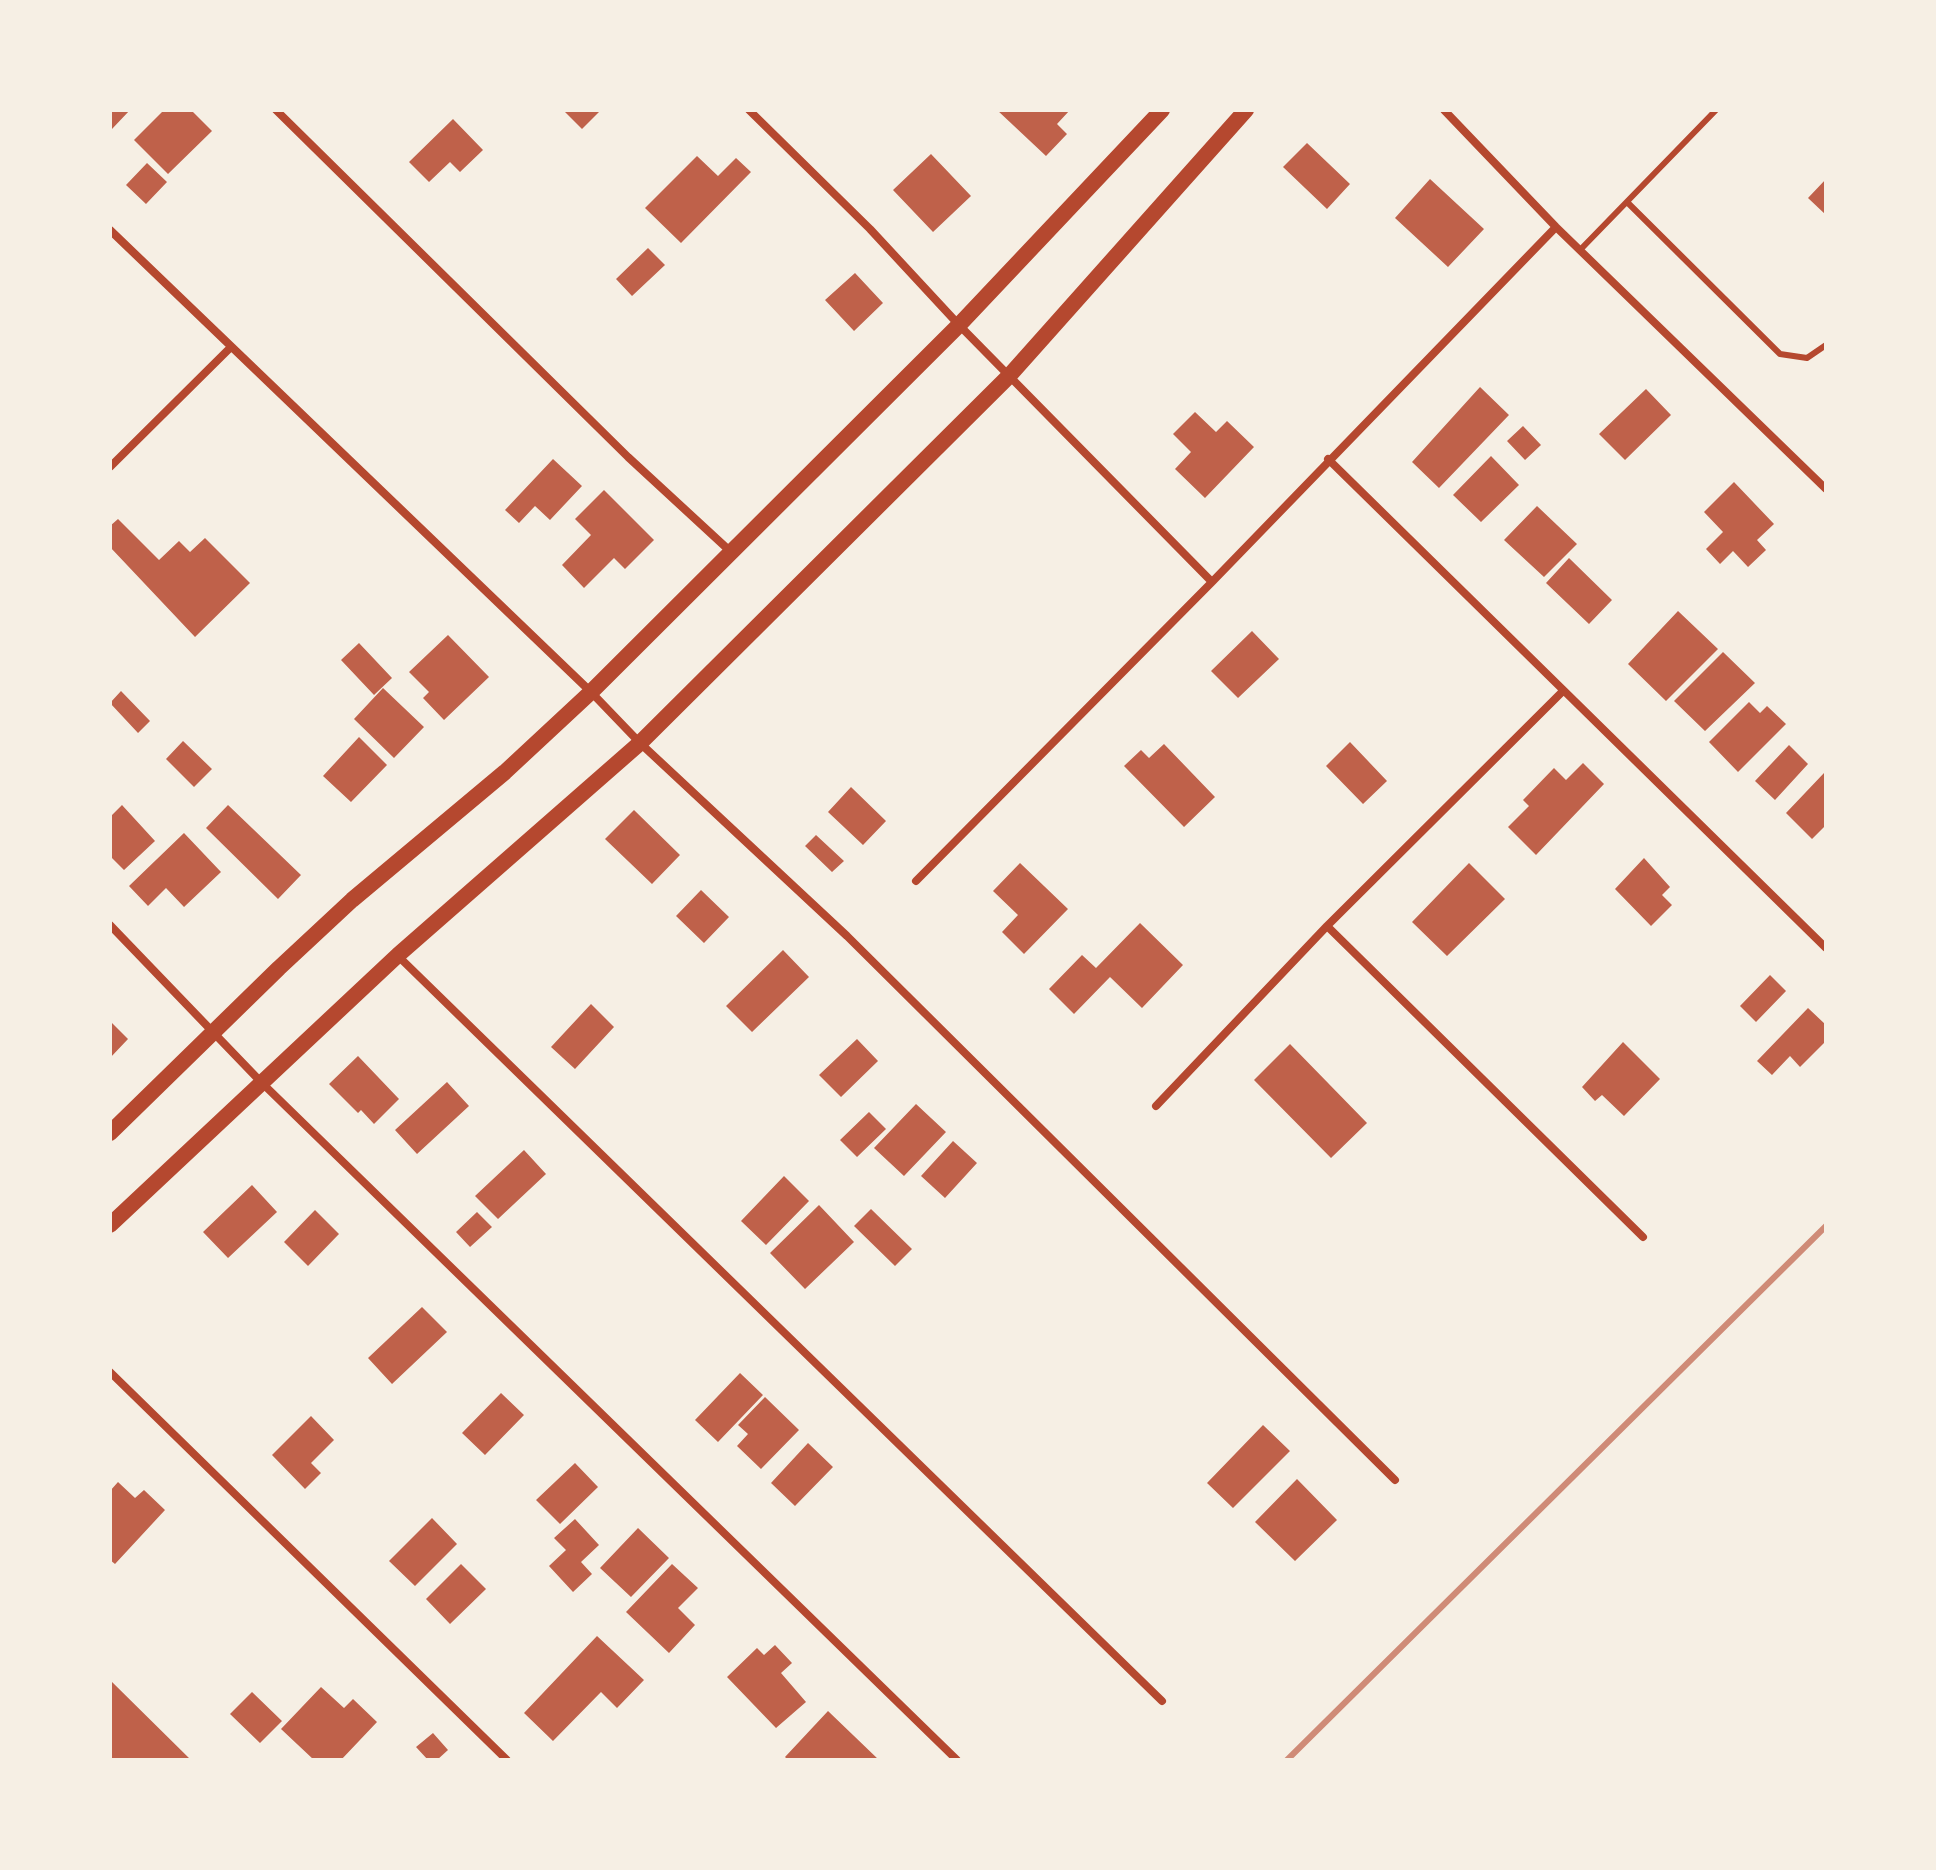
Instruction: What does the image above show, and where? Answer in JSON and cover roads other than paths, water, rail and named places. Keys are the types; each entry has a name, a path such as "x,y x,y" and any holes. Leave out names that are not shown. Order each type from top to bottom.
{"main road":[{"path":"110,1133 352,900 505,772 591,692 959,325 1162,110"},
{"path":"110,1225 398,955 640,743 1009,376 1246,110"}],"street":[{"path":"276,110 628,457 731,552"},
{"path":"749,110 870,229 959,325 1212,582"},
{"path":"1444,110 1556,227 1826,489"},
{"path":"916,881 1212,582 1556,227"},
{"path":"110,230 591,692 640,743 847,936 1395,1480"},
{"path":"110,467 231,347"},
{"path":"1328,459 1826,948"},
{"path":"1156,1106 1327,926 1563,691"},
{"path":"110,925 261,1082 957,1760"},
{"path":"1327,926 1643,1237"},
{"path":"398,955 1162,1701"},
{"path":"110,1372 507,1760"}],"lane":[{"path":"1580,250 1716,110"},
{"path":"1627,202 1780,354 1807,358 1826,345"}],"railway":[{"path":"1287,1760 1826,1226"}]}
